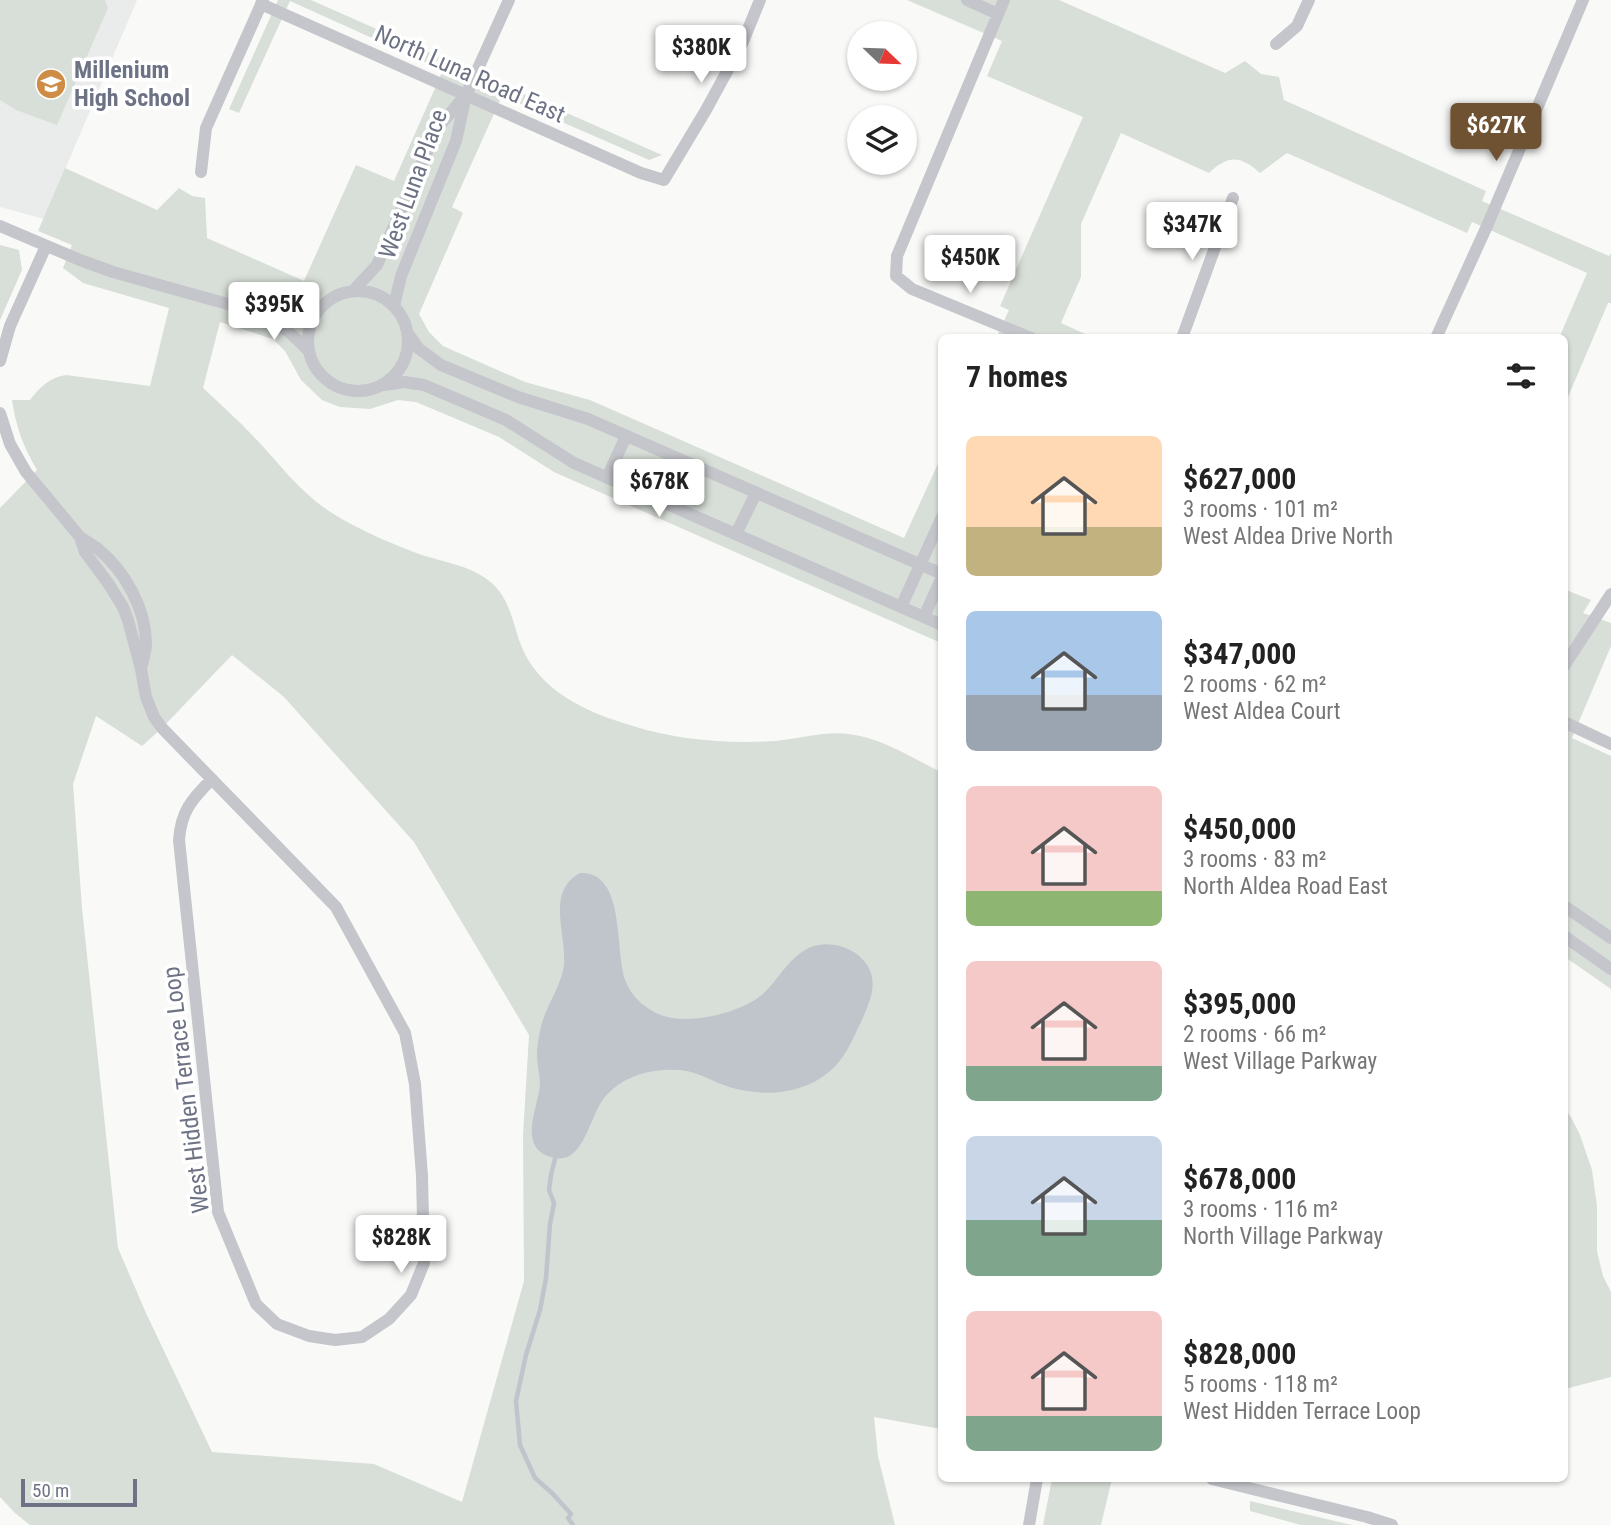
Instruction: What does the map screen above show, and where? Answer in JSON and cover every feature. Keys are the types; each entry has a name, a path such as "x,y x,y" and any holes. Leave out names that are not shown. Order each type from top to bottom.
{"street":[{"path":"466,95 509,0"},
{"name":"North Luna Road East","path":"262,2 641,173 664,180 742,44 760,0"},
{"path":"967,0 998,14"},
{"path":"1004,0 897,256 896,276 912,289 1019,334"},
{"path":"1276,44 1297,26 1308,0"},
{"path":"1438,334 1583,0"},
{"path":"201,172 206,128 262,2"},
{"name":"West Luna Place","path":"353,291 377,265 437,129 466,95"},
{"name":"West Luna Place","path":"394,306 399,282 456,141 466,95"},
{"path":"1183,334 1233,198"},
{"path":"0,226 113,272 256,312 318,312"},
{"path":"0,361 10,326 47,246"},
{"path":"938,574 588,419 519,397 442,365 418,348 394,306 382,297 353,291 339,295 327,302 311,323 308,350 314,365 323,378 337,387 352,392 369,391 404,382 424,385 506,420 574,463 938,623"},
{"path":"256,312 288,331 308,350"},
{"path":"384,385 396,375 404,362 408,347 407,332"},
{"name":"West Hidden Terrace Loop","path":"0,413 10,444 26,472 80,537 85,552 116,595 128,620 146,697 154,717 336,907 405,1033 416,1097 422,1176 424,1263 411,1295 389,1319 362,1337 335,1340 309,1336 277,1324 256,1304 218,1212 179,840 187,807 212,779"},
{"path":"607,478 626,436"},
{"path":"736,534 756,493"},
{"path":"901,607 938,526"},
{"path":"80,537 97,548 120,573 135,598 146,646 141,670"},
{"path":"108,583 120,573"},
{"path":"924,617 938,585"},
{"path":"1568,660 1611,594"},
{"path":"1568,724 1611,744"},
{"path":"1568,909 1611,938"},
{"path":"1568,939 1611,969"},
{"path":"1029,1525 1036,1482"},
{"path":"1224,1482 1387,1524"}],"shaded area":[{"name":"Millenium High School","path":"0,0 137,0 44,219 0,207"},
{"path":"0,0 105,0 108,8 57,125 16,110 0,100"},
{"path":"278,0 311,0 662,155 649,160 502,96 452,207 463,213 419,314 429,332 443,346 525,382 590,400 904,538 938,464 938,642 554,472 499,437 416,402 398,400 370,409 340,407 322,400 301,380 285,351 273,339 220,322 203,388 320,505 386,541 464,567 488,580 505,600 519,640 537,673 580,706 650,731 703,740 739,742 775,741 830,734 861,736 896,749 938,770 938,1428 874,1417 878,1456 895,1525 30,1525 0,1497 0,508 37,470 21,436 12,400 30,400 46,383 66,375 150,386 169,308 83,283 63,268 72,245 38,231 65,168 157,210 179,188 192,196 205,198 207,238 304,281 356,165 394,181 443,70 290,1 239,113 229,109","holes":["232,655 284,697 414,842 529,1035 523,1135 524,1281 462,1502 374,1464 212,1452 118,1248 82,908 73,784 96,716 142,746"]},
{"path":"907,0 1059,0 1225,73 1245,61 1261,74 1279,77 1284,100 1486,191 1482,201 1609,256 1611,253 1611,303 1608,303 1568,397 1568,334 1561,334 1587,273 1472,222 1467,233 1287,153 1260,173 1240,160 1228,160 1209,173 1121,133 1081,224 1081,277 1061,323 1085,334 998,334 1009,310 1000,306 1083,117 987,76 1002,41"},
{"path":"0,245 19,250 22,270 0,320"},
{"path":"1568,591 1591,600 1583,613 1611,623 1611,646 1572,738 1611,756 1611,989 1568,959"},
{"path":"580,873 595,876 605,885 612,899 623,969 629,988 641,1003 664,1016 703,1018 745,1005 765,992 791,961 811,947 829,944 856,954 869,968 872,989 866,1011 844,1055 835,1067 818,1080 781,1092 742,1090 686,1071 658,1070 638,1075 619,1084 604,1098 584,1139 571,1155 551,1157 541,1152 532,1136 540,1085 538,1045 543,1019 563,971 560,905 563,892 569,882"},
{"path":"1568,1113 1580,1135 1592,1170 1597,1206 1597,1251 1603,1276 1611,1292 1611,1377 1568,1388"},
{"path":"1051,1482 1111,1482 1101,1525 1043,1525"},
{"path":"1250,1501 1352,1525 1301,1525 1250,1511"}],"waterway":[{"path":"555,1159 549,1190 554,1203 546,1278 516,1401 520,1445 535,1478 571,1514 568,1518 573,1525"}],"place":[{"name":"Millenium High School","path":"51,84"}]}
